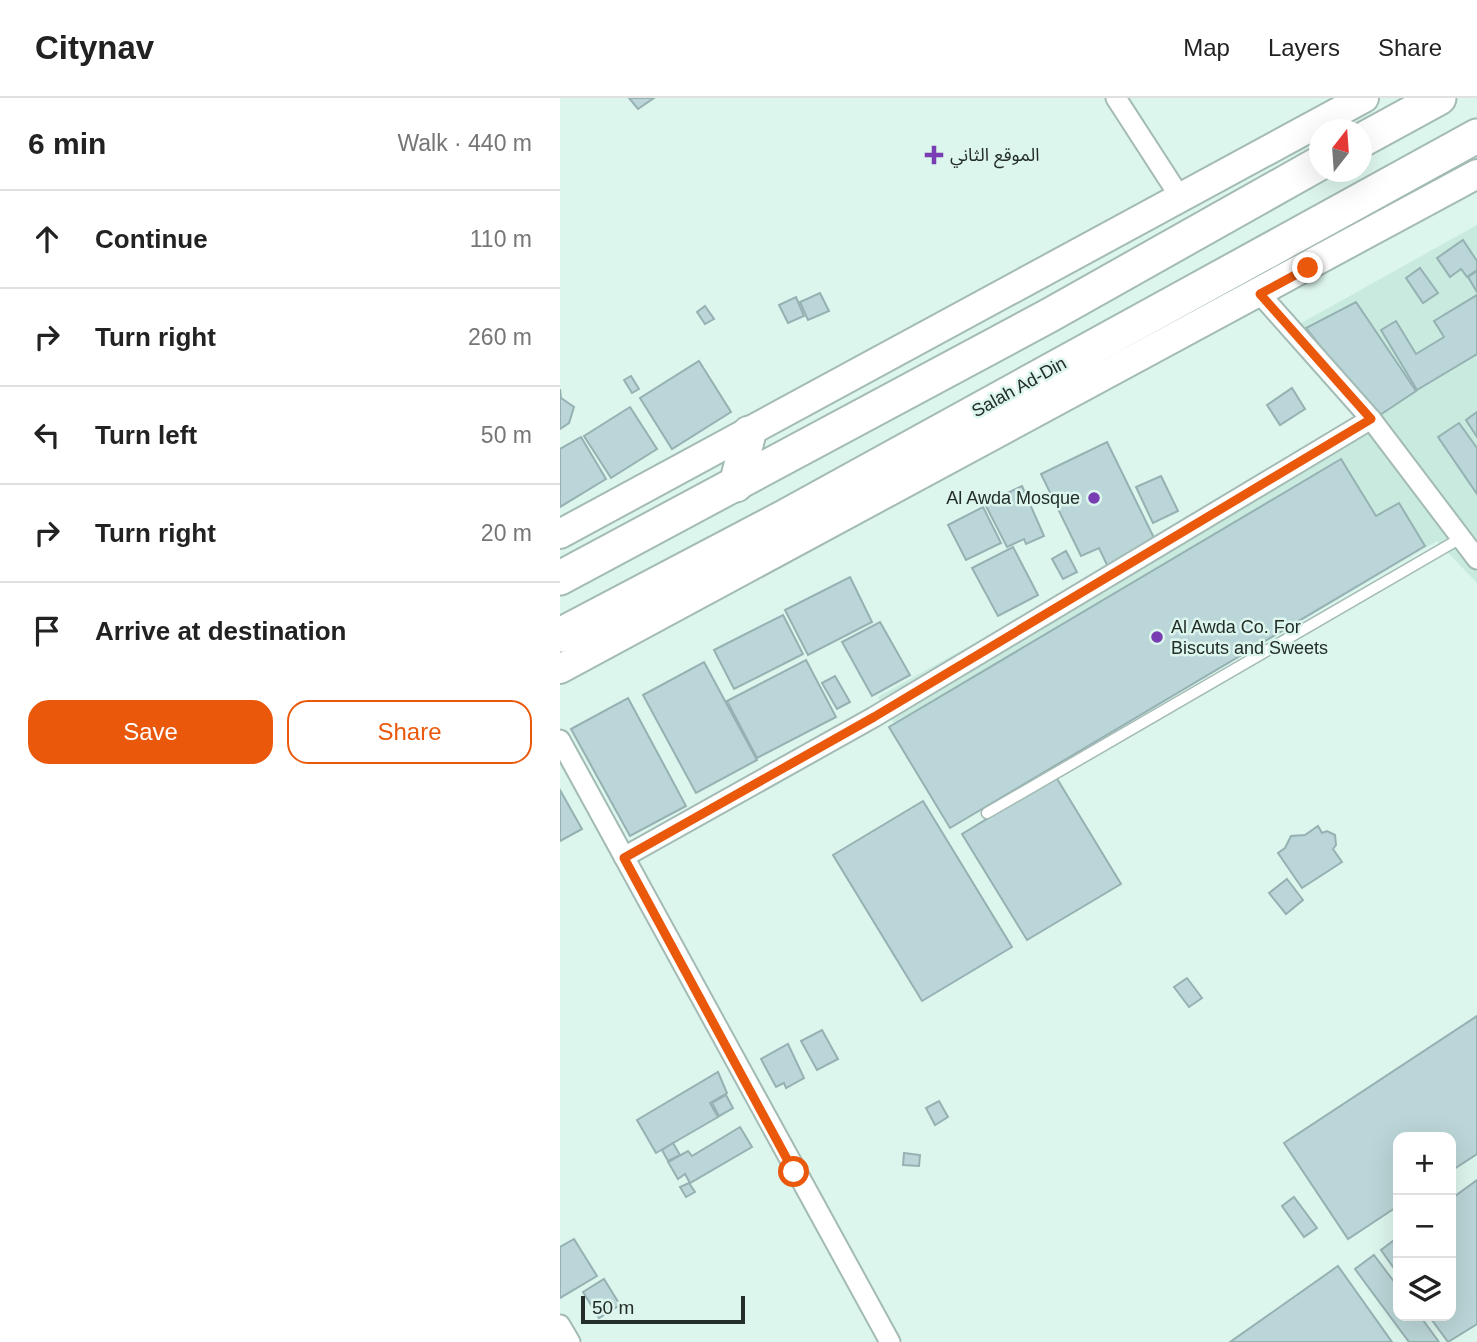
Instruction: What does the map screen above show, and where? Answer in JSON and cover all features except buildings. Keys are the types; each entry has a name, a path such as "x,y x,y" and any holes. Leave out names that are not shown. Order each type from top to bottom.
{"highway":[{"path":"1372,135 1440,98"},
{"name":"Salah Ad-Din","path":"560,635 796,511 1477,136"},
{"path":"560,578 1050,315 1309,169"},
{"path":"736,485 749,433"}],"main road":[{"path":"560,534 1364,98"},
{"path":"560,669 1260,294 1477,174"}],"street":[{"path":"1116,98 1180,197"},
{"path":"1260,294 1371,419 1477,559"},
{"path":"624,858 874,717 1371,419"},
{"path":"560,740 890,1342"},
{"path":"560,1325 570,1342"}],"lane":[{"path":"987,813 1461,538"}],"shaded area":[{"path":"1477,225 1477,583 1437,541 956,825 878,697 1372,422 1296,326"}],"place":[{"name":"الموقع الثاني","path":"934,155"},
{"name":"Al Awda Mosque","path":"1094,498"},
{"name":"Al Awda Co. For Biscuts and Sweets","path":"1157,637"}],"route":[{"path":"794,1172 624,858 874,717 1371,419 1260,294 1308,268"}]}
